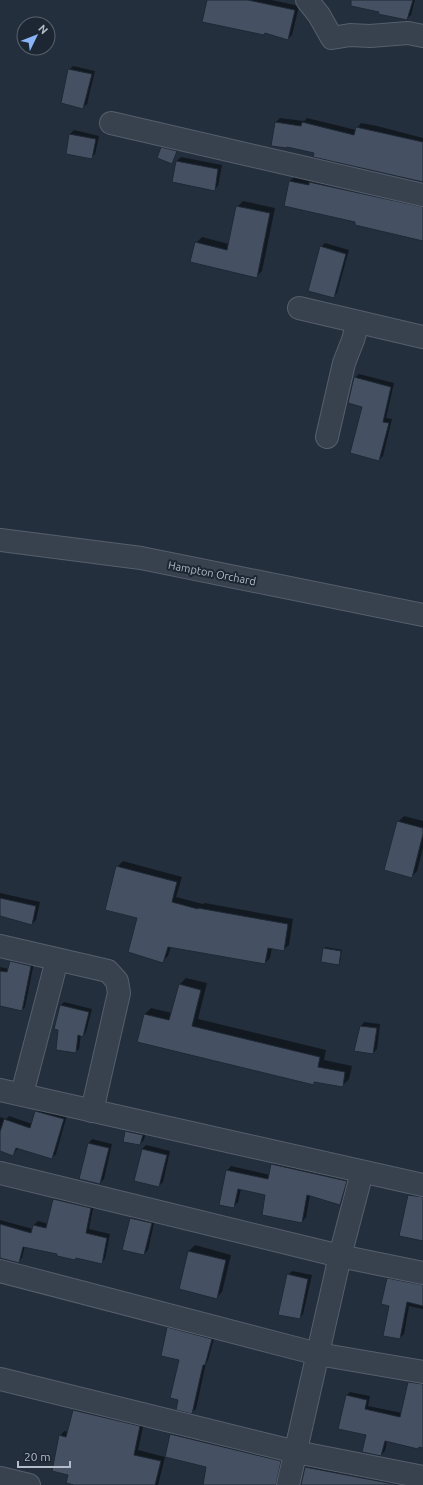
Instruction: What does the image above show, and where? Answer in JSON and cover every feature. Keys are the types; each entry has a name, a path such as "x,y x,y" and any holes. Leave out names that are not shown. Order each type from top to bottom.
{"street":[{"path":"307,0 319,15 332,38 350,35 370,36 408,32 423,36"},
{"path":"112,123 423,195"},
{"path":"299,308 423,338"},
{"path":"327,438 344,364 358,322"},
{"name":"Hampton Orchard","path":"0,540 141,558 423,614"},
{"path":"0,946 108,971 117,981 119,993 92,1111"},
{"path":"22,1094 57,960"},
{"path":"0,1090 423,1185"},
{"path":"288,1485 340,1256 362,1172"},
{"path":"0,1173 340,1256 423,1273"},
{"path":"0,1271 318,1354 423,1372"},
{"path":"0,1379 296,1452 423,1477"},
{"path":"0,1478 29,1485"}],"building":[{"path":"207,0 248,0 295,10 288,40 265,33 264,35 202,22"},
{"path":"351,0 413,0 407,20 378,14 379,12 351,6"},
{"path":"68,69 92,74 83,109 61,103"},
{"path":"275,122 301,126 302,122 354,135 356,127 423,142 423,182 313,157 314,153 287,147 271,146"},
{"path":"69,134 96,139 92,159 66,154"},
{"path":"161,147 177,151 172,164 157,158"},
{"path":"176,161 218,169 215,191 172,182"},
{"path":"289,181 309,185 309,182 423,207 423,241 355,225 355,222 284,206"},
{"path":"236,206 270,213 257,278 190,262 195,242 227,250"},
{"path":"320,246 346,254 334,298 308,291"},
{"path":"354,377 391,387 383,422 389,423 379,461 350,453 362,407 348,403"},
{"path":"397,821 423,828 423,834 412,878 384,870"},
{"path":"116,866 177,882 172,902 198,909 288,924 284,951 268,948 265,964 168,947 163,963 128,952 137,918 105,910"},
{"path":"0,898 36,906 32,925 0,916"},
{"path":"323,948 341,951 339,965 321,962"},
{"path":"10,961 31,966 22,1011 0,1006 0,971 7,972"},
{"path":"179,984 201,990 192,1026 320,1057 318,1067 345,1072 343,1087 314,1082 314,1085 137,1042 144,1014 169,1020"},
{"path":"60,1005 89,1012 83,1037 78,1035 76,1053 56,1050 58,1030 54,1029"},
{"path":"360,1026 377,1028 373,1054 354,1051"},
{"path":"35,1111 64,1119 52,1159 16,1148 13,1156 0,1151 0,1132 4,1119 30,1128"},
{"path":"125,1131 143,1135 140,1145 123,1142"},
{"path":"88,1143 109,1148 100,1184 79,1179"},
{"path":"142,1149 167,1155 159,1187 134,1181"},
{"path":"271,1164 347,1181 340,1205 307,1195 302,1223 262,1215 265,1195 238,1189 234,1208 219,1205 226,1170 268,1179"},
{"path":"408,1195 423,1197 423,1241 399,1236"},
{"path":"53,1199 91,1208 86,1233 107,1238 102,1264 76,1258 75,1260 57,1256 57,1254 23,1247 19,1263 0,1258 0,1224 31,1233 33,1225 46,1228"},
{"path":"130,1218 152,1223 144,1255 122,1250"},
{"path":"188,1251 226,1260 217,1299 179,1289"},
{"path":"287,1274 308,1279 300,1319 278,1315"},
{"path":"387,1278 423,1285 423,1306 407,1302 400,1339 383,1336 389,1306 381,1304"},
{"path":"167,1327 212,1339 205,1365 203,1365 192,1414 176,1410 178,1400 170,1398 179,1360 161,1356"},
{"path":"408,1382 423,1384 423,1448 419,1447 418,1449 385,1441 381,1456 362,1452 366,1435 338,1429 346,1395 367,1400 365,1409 400,1417"},
{"path":"73,1410 140,1426 134,1455 161,1461 155,1485 74,1485 66,1483 68,1475 52,1471 59,1435 66,1437"},
{"path":"170,1434 281,1461 276,1485 203,1485 206,1467 165,1457"},
{"path":"305,1467 399,1485 301,1485"}]}
